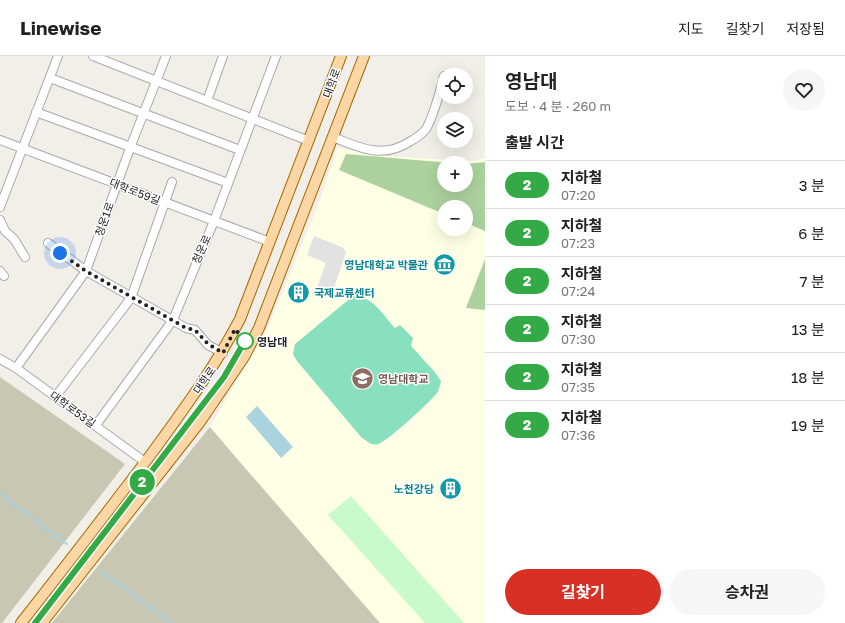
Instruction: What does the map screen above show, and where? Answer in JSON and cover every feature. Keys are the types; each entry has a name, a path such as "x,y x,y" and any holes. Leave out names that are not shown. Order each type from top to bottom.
{"main road":[{"name":"대학로","path":"21,623 145,462 202,385 223,353 240,319 341,56"},
{"path":"42,623 200,422 244,357 258,328 364,56"}],"street":[{"path":"0,207 58,56"},
{"path":"93,56 109,59 156,81 309,141"},
{"name":"청운1로","path":"16,368 86,271 143,113 166,56"},
{"path":"207,101 223,56"},
{"name":"청운로","path":"96,425 173,320 214,221 276,56"},
{"path":"50,78 240,150"},
{"path":"333,137 379,152 401,148 425,130 437,102"},
{"path":"36,112 228,183"},
{"name":"대학로59길","path":"0,140 270,242"},
{"path":"56,396 131,298 172,182"},
{"path":"0,220 5,231 14,240 25,257"},
{"path":"48,244 86,271 131,298 186,328 195,330 208,344 223,353"},
{"name":"대학로53길","path":"0,359 16,368 56,396 145,462"}],"shaded area":[{"name":"영남대학교","path":"337,148 396,157 437,159 437,192 473,192 473,161 485,158 485,623 380,623 210,427 268,328 320,200"},
{"path":"314,236 342,247 346,252 332,294 316,290 326,263 307,255"},
{"path":"0,377 125,464 2,623 0,623"},
{"path":"210,427 238,460 380,623 52,623"}],"green space":[{"path":"346,154 437,162 437,192 473,192 473,163 485,162 485,231 473,226 473,200 437,200 437,211 339,170"},
{"path":"485,259 485,310 466,308"},
{"path":"353,296 366,299 372,303 382,312 395,328 400,325 413,338 411,346 441,381 437,393 426,404 383,442 378,444 369,443 361,437 297,361 293,354 295,344"},
{"path":"351,496 464,623 425,623 328,515"}],"water":[{"path":"257,406 293,447 281,458 246,417"}],"waterway":[{"path":"0,494 67,544"},
{"path":"100,570 171,623"}],"metro line":[{"name":"2","path":"35,623 180,432 224,377 246,339"}],"place":[{"name":"영남대학교 박물관","path":"444,264"},
{"name":"국제교류센터","path":"299,292"},
{"name":"영남대","path":"245,341"},
{"name":"영남대학교","path":"362,378"},
{"name":"노천강당","path":"450,488"}],"route":[{"path":"60,253 86,271 131,298 186,328 195,330 208,344 223,353 235,329 245,341"}]}
